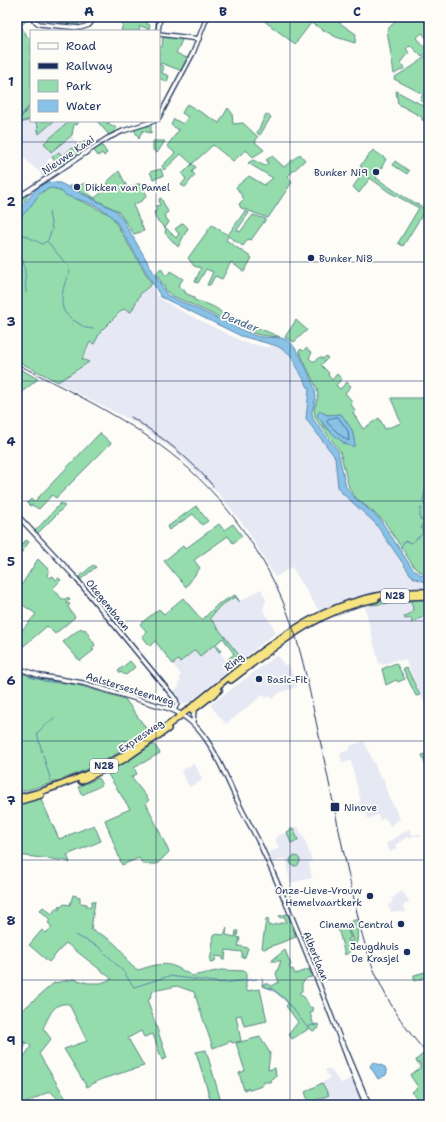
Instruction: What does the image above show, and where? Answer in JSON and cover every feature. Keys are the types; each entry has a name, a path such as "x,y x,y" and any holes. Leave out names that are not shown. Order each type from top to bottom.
{"highway":[{"name":"N28","path":"299,627 330,609 360,599 397,592 429,592"},
{"name":"N28","path":"299,627 361,602 397,596 429,596"},
{"name":"Ring","path":"183,715 194,709 200,702 209,701 299,627"},
{"name":"Ring","path":"183,715 299,627"},
{"path":"200,702 201,694"},
{"name":"Expresweg","path":"17,798 60,785 101,768 133,749 183,715"},
{"name":"Expresweg","path":"17,802 63,788 114,765 152,741 183,715"}],"main road":[{"path":"30,17 39,24 70,27 86,26 95,17"},
{"path":"158,30 160,17"},
{"path":"160,116 167,105 198,40 207,17"},
{"path":"160,34 198,40"},
{"name":"Nieuwe Kaai","path":"17,198 108,138 123,131 153,122"},
{"name":"Okegembaan","path":"17,514 74,576 176,700 177,704 174,710"},
{"name":"Aalstersesteenweg","path":"17,668 41,676 83,683 174,710 183,715 193,724 220,762 280,888"},
{"path":"193,724 194,709"},
{"path":"174,710 176,719"},
{"name":"Albertlaan","path":"280,888 367,1105"}],"shaded area":[{"path":"29,120 30,122 34,122 39,133 53,122 69,122 51,152 71,135 77,144 62,157 58,153 48,160 46,164 53,174 44,179 37,169 35,169 17,150 17,135 21,130 21,123"},
{"path":"151,284 159,298 177,309 244,342 265,347 277,346 290,354 309,389 310,397 306,410 335,457 338,487 342,493 375,523 405,569 414,578 429,583 429,590 404,589 366,594 354,597 319,611 292,567 275,577 246,528 219,494 175,451 136,423 58,383 88,363 82,359 90,342 94,343 101,331"},
{"path":"261,589 266,600 263,610 276,632 243,659 210,618 220,606 235,597 239,602"},
{"path":"412,601 413,609 411,614 404,617 411,618 412,622 429,613 429,706 428,703 425,704 405,659 400,661 398,659 383,665 379,663 365,608 371,602 371,605"},
{"path":"214,645 232,668 190,702 183,704 179,702 172,693 180,686 178,683 181,681 179,678 181,675 173,664 178,660 181,662 195,650"},
{"path":"277,655 284,665 289,664 297,687 281,692 272,699 270,696 266,698 263,695 226,724 210,705"},
{"path":"364,741 381,779 384,778 386,790 400,819 390,826 386,819 383,818 381,821 377,815 368,819 362,804 348,807 348,805 361,802 351,761 342,763 340,753 350,750 350,746"},
{"path":"193,764 195,765 202,779 189,787 181,771"},
{"path":"297,826 304,838 312,861 309,863 312,878 290,883 288,865 285,858 272,863 268,853 279,848 275,838"},
{"path":"410,828 412,835 421,834 421,836 413,836 409,838 408,836 395,845 397,848 390,852 386,844"},
{"path":"402,891 409,901 404,905 403,909 406,909 406,912 390,912 391,909 387,907 393,901 391,899"},
{"path":"329,1068 341,1083 353,1078 364,1105 319,1105 318,1100 329,1095 322,1083 330,1078 325,1070"}],"green space":[{"path":"17,17 28,17 29,19 17,28"},
{"path":"64,17 67,17 83,27 60,26"},
{"path":"125,17 145,17 148,19 146,23 150,25 149,29 140,26 139,30 121,30"},
{"path":"256,17 331,17 356,34 355,43 336,37 311,23 295,44 263,20"},
{"path":"399,17 428,17 424,21 429,26 429,41 422,33 416,38 428,51 422,57 410,45 406,49 410,53 406,55 400,63 405,68 394,74 387,30"},
{"path":"21,26 28,38 30,37 30,105 18,119 21,128 17,134 17,29"},
{"path":"163,37 183,38 176,53 189,59 182,71 161,63 160,65 160,47 162,47"},
{"path":"427,54 429,55 429,121 422,120 422,117 398,104 396,91 426,107 428,105 420,100 423,94 394,79 416,64"},
{"path":"160,65 164,67 162,73 169,76 167,82 160,78"},
{"path":"187,104 219,123 228,108 232,113 233,124 243,123 258,137 255,142 264,150 253,157 246,150 233,161 213,145 192,164 181,154 164,170 162,166 175,153 167,146 179,130 171,125 174,119 183,124 188,117 182,113"},
{"path":"30,106 30,119 20,122 19,120"},
{"path":"266,114 271,117 260,135 257,133"},
{"path":"36,122 53,122 39,134"},
{"path":"69,122 78,122 77,125 74,124 72,135 51,152 44,143"},
{"path":"98,122 107,122 107,124 110,122 109,123 112,127 113,125 116,128 115,132 109,135"},
{"path":"151,125 151,133 142,131 139,139 134,129"},
{"path":"86,141 92,147 85,151 80,145"},
{"path":"153,141 165,141 157,153 153,150"},
{"path":"77,144 83,153 62,167 60,164 57,165 52,157 59,152 62,156"},
{"path":"101,144 107,153 104,156 102,153 98,156 93,149"},
{"path":"373,150 386,159 376,178 401,195 429,211 429,215 424,212 403,246 398,243 419,208 389,192 370,178 359,193 353,187 365,170 360,166"},
{"path":"300,154 305,160 288,176 292,182 268,218 241,208 239,204 244,199 236,187 249,176 264,185 273,178 248,163 253,160 265,166 268,162 266,160 272,156 284,167"},
{"path":"395,161 409,171 407,174 393,165"},
{"path":"192,164 196,167 192,172 195,175 185,187 181,185 186,179 182,174"},
{"path":"161,169 163,176 153,179 150,172"},
{"path":"119,171 128,189 140,184 147,195 143,200 133,205 144,231 134,234 118,211 69,186 78,186 85,183 89,194 95,198 109,186 107,182"},
{"path":"53,188 111,215 152,284 141,293 131,312 123,309 101,331 94,344 90,342 82,359 89,362 58,382 17,361 17,219 42,192"},
{"path":"29,193 25,201 17,209 17,199"},
{"path":"161,198 168,212 164,215 169,222 165,228 156,219 154,212 157,211 156,206 160,205 159,199"},
{"path":"245,211 249,213 237,230 240,232 253,215 266,219 251,240 248,239 243,246 228,236 226,240 252,258 244,272 231,262 222,279 215,276 210,285 207,285 213,272 206,269 198,283 195,282 201,268 194,266 188,258 212,225 228,235"},
{"path":"183,223 188,228 178,247 165,233 166,228 176,238 179,234 175,229"},
{"path":"161,268 165,275 168,275 170,271 183,279 178,286 185,291 185,293 194,297 194,300 218,309 225,316 227,321 167,292 156,273"},
{"path":"296,320 307,330 294,342 285,337"},
{"path":"251,325 280,337 252,333 248,331"},
{"path":"306,348 312,353 309,358 312,361 315,361 320,357 323,359 326,356 328,358 321,365 329,373 328,375 332,380 337,374 342,379 336,385 340,389 347,382 351,386 345,393 352,401 350,403 355,410 353,413 363,429 379,418 385,429 401,423 391,398 429,398 429,575 414,567 384,521 355,497 349,488 340,451 315,418 314,409 318,397 317,389 299,351 301,349 303,351","holes":["324,413 327,415 341,414 352,430 355,445 346,445 324,426 321,420"]},
{"path":"17,367 38,379 17,396"},
{"path":"100,433 111,443 56,498 52,495 39,509 32,505 30,506 27,503 31,499 34,502"},
{"path":"61,503 65,506 37,534 35,531"},
{"path":"196,506 208,521 202,525 193,514 169,530 167,527"},
{"path":"219,524 224,530 233,524 242,536 233,543 228,536 194,560 200,568 186,587 164,561 183,546 185,549"},
{"path":"26,540 29,542 17,559 17,543 21,546"},
{"path":"38,559 49,570 47,575 49,578 53,576 56,580 59,578 61,580 53,588 62,599 66,599 68,597 70,599 66,603 70,604 68,607 75,617 55,634 47,626 19,650 17,649 17,636 36,614 17,601 17,592"},
{"path":"93,565 96,567 80,580 78,578"},
{"path":"235,595 240,602 235,597 220,606 210,618 239,655 230,661 228,659 234,654 223,638 216,644 221,651 219,652 214,645 200,656 195,650 180,662 178,660 173,664 155,641 150,646 142,636 147,632 140,624 159,609 164,614 183,598 202,620 218,604"},
{"path":"429,598 429,613 412,623 411,618 405,619 404,617 411,613 413,609 411,601 371,605 371,603 384,600"},
{"path":"81,628 83,630 85,629 95,645 92,649 94,650 80,661 63,642"},
{"path":"130,661 135,667 126,675 118,671"},
{"path":"396,663 405,679 398,682 396,680 386,685 382,669"},
{"path":"407,668 420,695 416,696 403,669"},
{"path":"17,672 40,679 78,685 125,699 148,731 157,727 111,757 81,772 50,784 17,792"},
{"path":"154,744 160,753 134,768 137,774 131,777 149,800 146,803 169,852 157,864 143,864 139,858 122,865 105,820 130,809 107,773"},
{"path":"426,754 429,756 429,775 422,755"},
{"path":"98,778 102,785 82,795 78,787"},
{"path":"41,799 59,839 94,825 101,841 67,855 70,862 69,863 68,861 17,855 17,805"},
{"path":"293,828 298,840 291,843 287,832"},
{"path":"293,856 297,856 299,857 299,865 293,866 290,863 290,859"},
{"path":"73,895 80,897 80,903 87,904 87,907 91,907 92,901 95,901 91,930 102,935 115,944 121,950 128,962 138,970 154,965 166,964 192,976 221,970 246,971 246,991 260,989 267,1021 244,1026 241,1015 236,1016 241,1041 232,1043 231,1041 213,1048 194,992 177,986 153,991 148,1002 167,1058 162,1060 153,1034 144,1037 141,1031 128,1038 144,1066 102,1079 87,1087 64,1049 87,1041 69,1004 59,1005 50,1014 43,1028 51,1039 39,1054 66,1099 61,1102 50,1091 22,1105 17,1105 17,1051 24,1057 31,1046 17,1037 17,1012 19,1013 54,983 74,979 88,983 101,983 112,979 66,943 49,962 29,945 42,930 46,933 52,927 48,923 50,920 40,910 43,907 52,914 56,908 59,910 60,905 61,907 64,904 70,905"},
{"path":"288,914 296,937 264,949 262,948 266,919 268,919 269,926 286,922 285,917 280,918 279,916"},
{"path":"357,919 358,935 356,943 351,951 345,955 338,928 345,924 351,938 348,939 349,941 353,940 346,924"},
{"path":"227,927 226,935 235,937 236,931 238,931 237,937 240,938 238,946 248,948 245,957 242,958 242,952 226,950 225,960 223,960 223,957 216,956 215,961 210,962 214,934 224,935"},
{"path":"285,950 291,965 289,966 291,970 293,969 295,974 309,969 312,977 307,978 302,983 302,991 299,993 305,998 310,1008 312,1007 313,1012 310,1013 314,1026 318,1024 319,1028 313,1031 308,1027 307,1030 292,1039 289,1034 298,1022 286,1006 288,1004 287,1001 273,989 262,986 262,984 268,984 272,986 279,982 276,974 281,961 271,961"},
{"path":"429,971 429,976 414,981 414,975"},
{"path":"260,1037 270,1053 268,1070 275,1068 276,1077 271,1079 272,1082 264,1082 262,1086 250,1090 249,1088 244,1090 239,1073 245,1071 236,1043"},
{"path":"206,1050 222,1105 212,1105 196,1052"},
{"path":"423,1054 429,1058 429,1099 421,1104 412,1092 418,1087 410,1075 420,1068 420,1063 417,1063 416,1060"},
{"path":"322,1083 329,1095 309,1103 305,1092"}],"water":[{"path":"46,182 60,183 115,210 123,220 167,295 253,335 281,338 290,342 299,354 315,390 316,397 312,412 313,419 338,451 346,487 354,497 380,519 412,568 420,574 429,577 429,583 414,578 410,574 375,523 342,493 338,487 335,457 306,419 309,389 290,354 277,346 241,336 161,297 116,221 107,212 95,206 67,196 60,190 50,188 42,192 26,212 17,219 17,210 25,204 37,188"},
{"path":"320,411 327,415 341,414 352,430 355,445 353,447 343,442 323,424 317,415"},
{"path":"17,1037 24,1042 25,1047 23,1049 17,1047"},
{"path":"373,1062 385,1067 387,1072 386,1075 378,1079 370,1066"}],"waterway":[{"path":"17,134 21,129 19,119 30,106"},
{"path":"20,123 30,120"},
{"path":"35,122 38,126 38,131"},
{"path":"48,240 52,229 49,212"},
{"path":"17,236 22,234 42,244 47,241 67,265 70,272 64,286 62,302 65,312 73,320 72,325"},
{"path":"17,250 24,265 26,293"},
{"path":"73,320 86,328 94,329"},
{"path":"429,489 425,490 423,501 426,508 429,508"},
{"path":"400,548 405,541 412,543 423,533 421,527 424,521 420,519 420,509 421,508 426,513 429,510"},
{"path":"17,678 21,675"},
{"path":"29,677 42,680"},
{"path":"43,681 58,683"},
{"path":"47,724 54,718"},
{"path":"42,752 37,733 45,725"},
{"path":"43,755 51,781"},
{"path":"75,935 98,946 124,972"},
{"path":"125,974 134,987 169,976 223,983 257,979"},
{"path":"262,978 263,986 282,997 307,1027 316,1024"}],"railway":[{"path":"17,364 101,408 161,446 180,461 217,498 250,540 276,585 295,634 310,694 355,905 365,945 378,980 395,1012 429,1056"},
{"path":"131,417 175,448 195,466 213,486"}],"place":[{"name":"Bunker Ni9","path":"376,172"},
{"name":"Dikken van Pamel","path":"77,187"},
{"name":"Bunker Ni8","path":"311,258"},
{"name":"Basic-Fit","path":"259,679"},
{"name":"Ninove","path":"335,807"},
{"name":"Onze-Lieve-Vrouw Hemelvaartkerk","path":"370,896"},
{"name":"Cinema Central","path":"401,924"},
{"name":"Jeugdhuis De Krasjel","path":"407,952"}],"water label":[{"name":"Dender","path":"240,322"}]}
